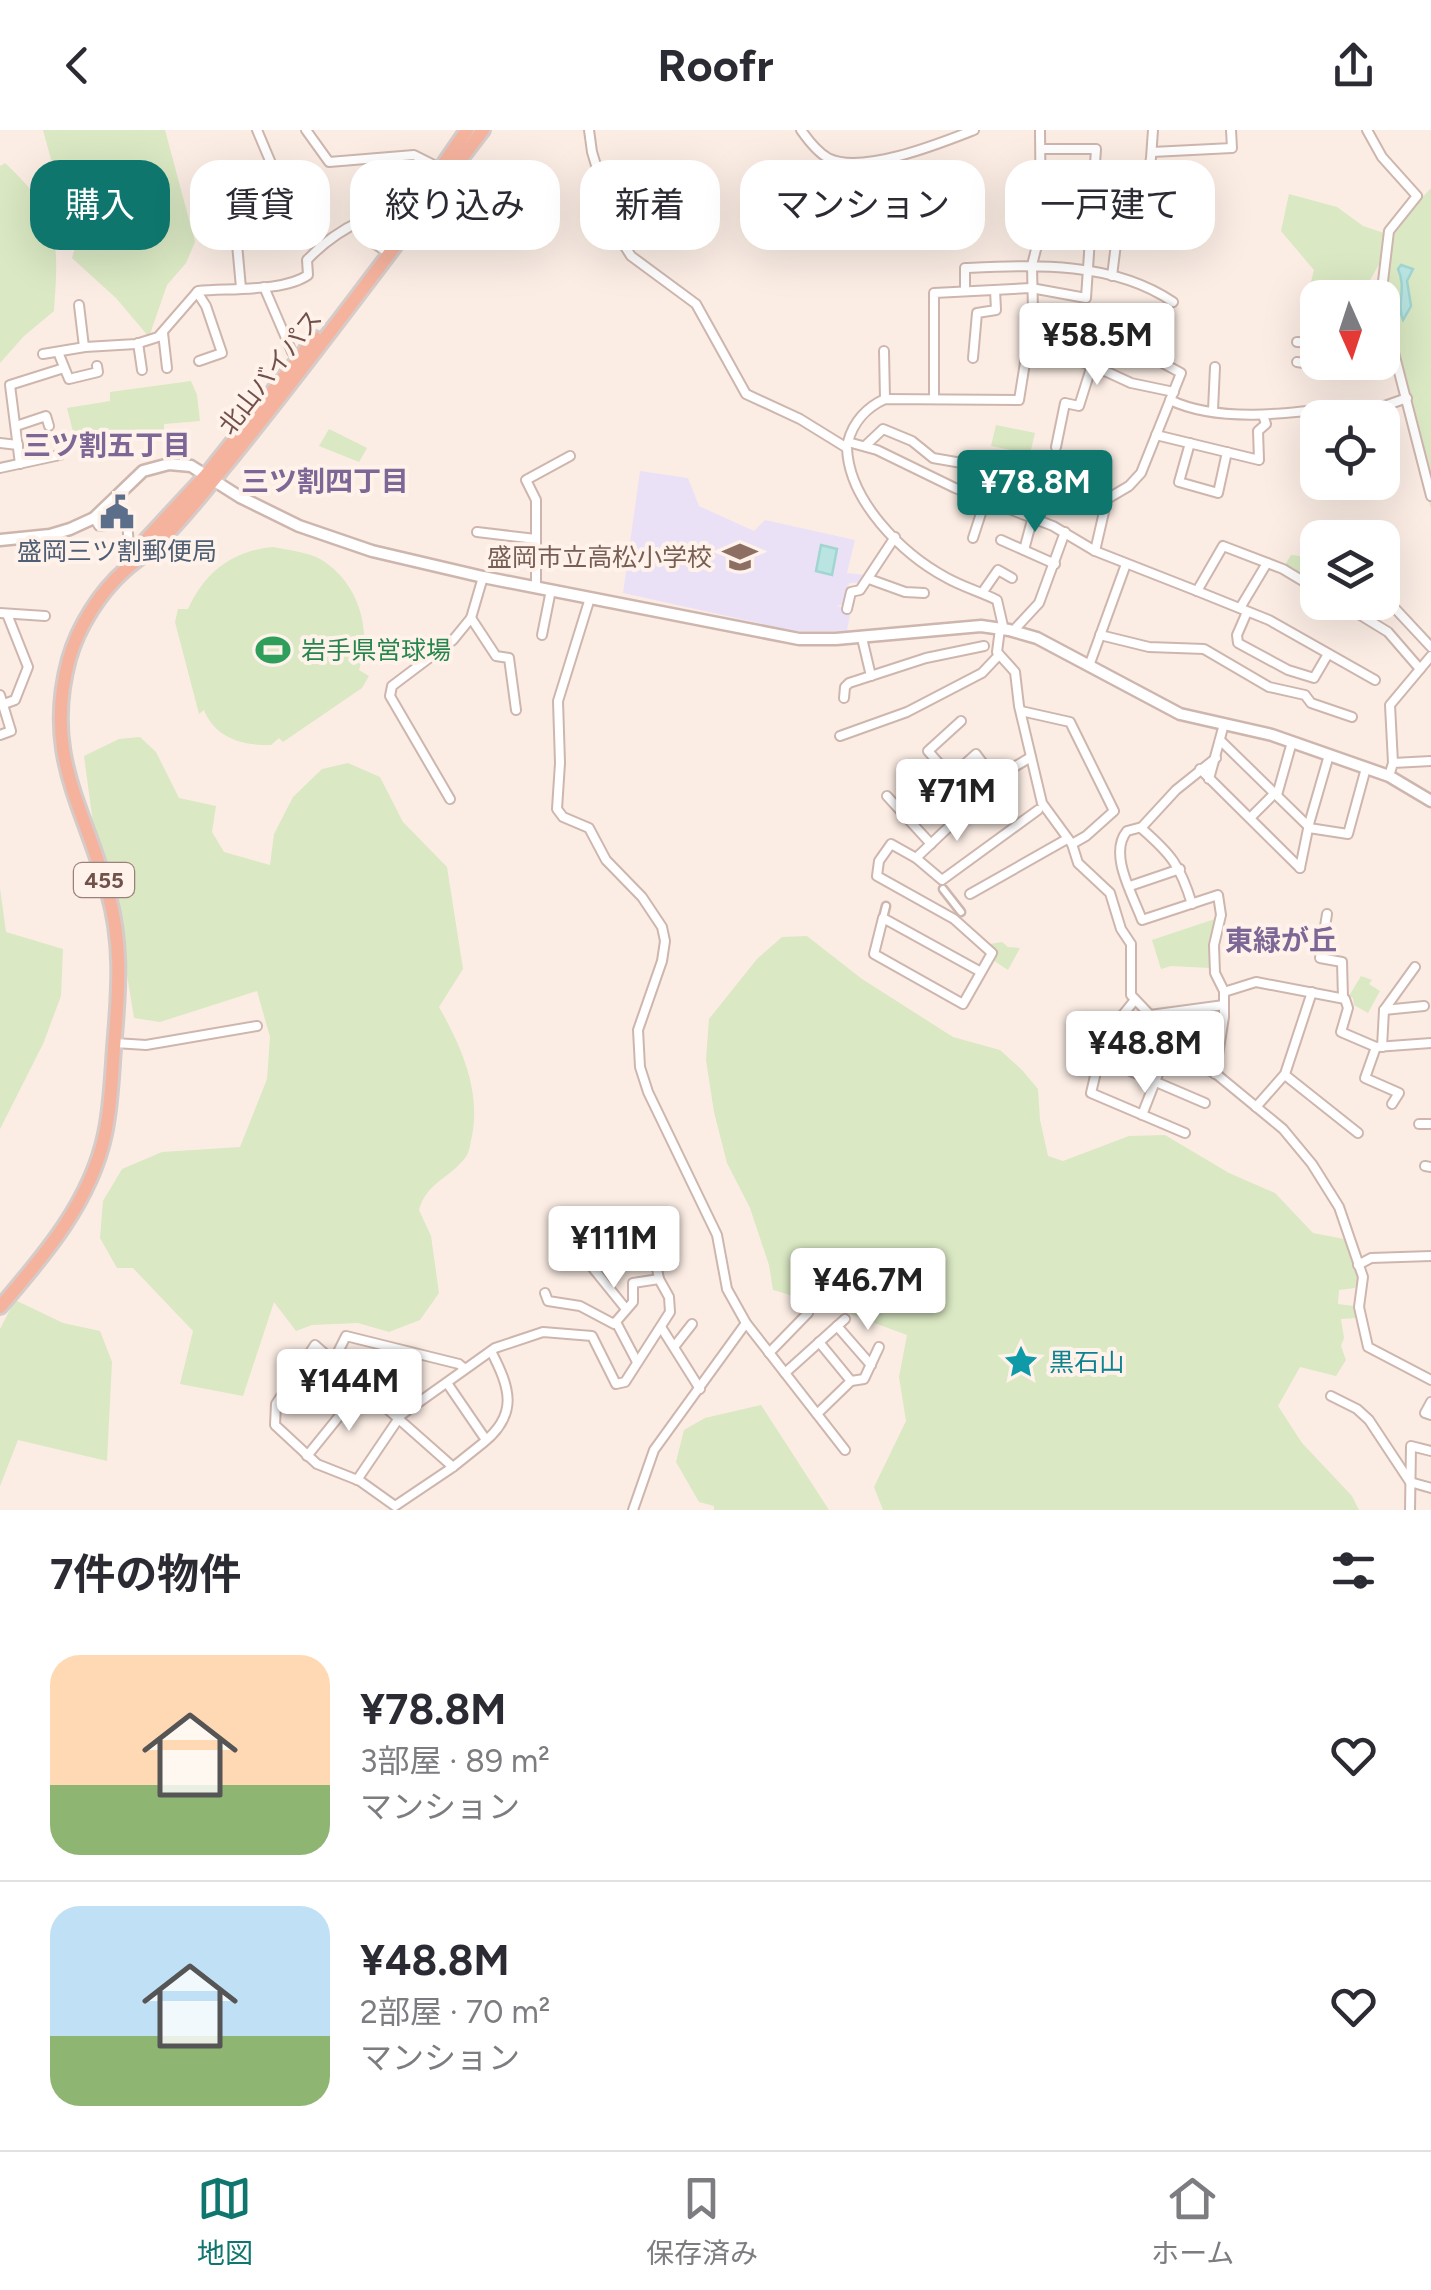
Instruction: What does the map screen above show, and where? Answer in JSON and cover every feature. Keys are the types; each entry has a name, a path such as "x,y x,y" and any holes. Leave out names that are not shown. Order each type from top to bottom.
{"highway":[{"name":"北山バイパス","path":"446,160 467,130"},
{"name":"北山バイパス","path":"0,1296 50,1236 68,1206 86,1172 98,1125 112,942 102,894 57,765 53,729 59,670 80,618 101,585 209,478 377,273 483,130"},
{"name":"北山バイパス","path":"0,1306 60,1234 89,1180 105,1134 120,956 109,896 65,767 60,718 70,655 98,603 124,570 163,538 384,250"}],"street":[{"path":"257,130 269,160"},
{"path":"306,130 329,162 350,160"},
{"path":"589,130 592,152 625,249 696,304 746,394 800,419 848,448 854,480 872,511 895,537 946,578 997,600 1005,628 999,655 982,673 914,709 840,736"},
{"path":"801,130 817,150 842,162 913,154 974,130"},
{"path":"1040,130 1041,160"},
{"path":"1112,276 1118,228 1137,232 1152,152 1152,130"},
{"path":"1152,152 1232,148 1231,130"},
{"path":"1366,130 1382,156 1417,196 1389,231 1383,280"},
{"path":"1040,148 1096,148 1095,160"},
{"path":"353,160 414,155 424,160"},
{"path":"43,354 138,342 163,332 197,292 301,280 308,275 307,260 316,250 350,226"},
{"path":"238,250 241,288"},
{"path":"1036,250 1030,288 1033,313 1019,400 885,399 868,410 848,442 1065,532 1094,552 1244,610 1374,680"},
{"path":"934,398 934,292 1030,288 1086,298 1089,250"},
{"path":"965,291 964,268 1032,265 1088,270 1148,285 1173,302"},
{"path":"264,287 292,352 299,358"},
{"path":"973,358 977,313 996,310 995,290"},
{"path":"197,292 206,306 222,353 199,361"},
{"path":"79,305 84,347"},
{"path":"1024,550 1042,484 1107,499 1129,486 1141,473 1182,373 1098,328 1033,313"},
{"path":"163,332 167,368"},
{"path":"138,342 142,370"},
{"path":"1028,347 1092,365 1131,384 1213,410 1264,415 1348,406 1356,416 1407,398"},
{"path":"884,351 885,399"},
{"path":"58,352 69,379 98,372 97,366"},
{"path":"1056,447 1065,403 1079,406 1092,365"},
{"path":"1213,410 1215,367"},
{"path":"20,464 10,385 64,368"},
{"path":"1400,376 1431,496"},
{"path":"1156,435 1259,460 1258,431 1266,424 1264,415"},
{"path":"16,426 46,416 50,426"},
{"path":"865,446 883,428 912,441 934,458 1019,473"},
{"path":"0,444 18,445"},
{"path":"1190,444 1179,482 1218,493 1227,452"},
{"path":"0,468 60,455"},
{"path":"536,587 536,500 526,480 570,456"},
{"path":"0,540 50,535 94,518 144,471 169,464 190,466 240,497 324,536 483,577 768,634 862,638 981,626 1005,628 1037,638 1180,714 1292,742 1389,776 1431,801"},
{"path":"972,496 981,467"},
{"path":"976,484 1038,498"},
{"path":"1094,552 1107,499"},
{"path":"973,538 986,501"},
{"path":"94,518 99,526 127,522 130,557"},
{"path":"477,532 536,539"},
{"path":"1005,628 1039,604 1065,532"},
{"path":"847,609 851,592 860,590 870,579 895,537"},
{"path":"1001,540 1055,564"},
{"path":"1197,591 1223,546 1300,580"},
{"path":"1267,563 1244,610 1238,644 1288,670 1314,678 1328,654"},
{"path":"1089,666 1126,564"},
{"path":"982,593 998,570 1012,578"},
{"path":"450,799 390,696 392,686 453,640 470,618 483,577"},
{"path":"870,579 905,592 924,593"},
{"path":"542,636 550,590"},
{"path":"590,598 558,701 558,809 563,817 589,828 606,860 642,897 662,927 662,961 638,1030 640,1067 648,1092 717,1234 726,1289 746,1324 846,1450"},
{"path":"0,736 11,732 2,699 14,700 28,667 3,613 45,616"},
{"path":"1400,614 1431,648"},
{"path":"470,618 496,656 509,658 516,710"},
{"path":"1368,620 1388,632 1420,669"},
{"path":"1100,636 1149,648 1204,649 1268,687 1305,695 1311,703 1352,717"},
{"path":"862,638 871,676"},
{"path":"844,698 849,682 926,658 984,646"},
{"path":"999,655 1015,672 1042,802 1070,841 1078,863 1110,894 1120,929 1131,944 1130,986 1134,1001 1150,1015 1168,1051 1142,1115"},
{"path":"1389,776 1394,762 1390,705 1431,656"},
{"path":"970,894 1086,836 1114,810 1070,722 1021,711"},
{"path":"916,858 974,803 928,751 961,721"},
{"path":"1210,778 1224,724"},
{"path":"1220,740 1309,828 1348,834 1366,768"},
{"path":"1250,818 1276,794 1292,742"},
{"path":"906,816 976,754 1001,788"},
{"path":"1200,769 1300,868 1329,755"},
{"path":"994,779 1031,756"},
{"path":"1215,1074 1224,1005 1224,992 1215,972 1214,938 1221,915 1218,895 1142,920 1120,855 1120,839 1127,831 1142,827 1216,758"},
{"path":"1394,762 1431,761"},
{"path":"887,796 931,844"},
{"path":"942,885 1038,810"},
{"path":"1142,827 1173,856 1192,904"},
{"path":"886,906 874,954 962,1004 992,953 954,919 891,887 878,876 880,861 891,844 916,858 961,912"},
{"path":"1283,851 1304,847"},
{"path":"1130,886 1180,868"},
{"path":"1327,914 1320,958 1342,962 1343,998"},
{"path":"882,918 981,972"},
{"path":"1392,1104 1399,1093 1365,1078 1379,1047 1384,1010 1414,967"},
{"path":"1224,992 1256,982 1343,998 1348,1001 1348,1008 1341,1032 1379,1047 1431,1043"},
{"path":"1256,1107 1285,1075 1312,992"},
{"path":"1134,1001 1104,1038 1091,1093 1185,1132"},
{"path":"1150,1015 1224,1005"},
{"path":"1384,1010 1424,1006"},
{"path":"114,1043 146,1045 258,1026"},
{"path":"1112,1028 1215,1074 1290,1136 1339,1207 1363,1277 1359,1307 1368,1347 1431,1380"},
{"path":"1100,1058 1205,1103"},
{"path":"1285,1075 1358,1133"},
{"path":"1419,1124 1431,1124"},
{"path":"589,1250 584,1257 626,1309"},
{"path":"357,1480 398,1418 491,1351 522,1337 559,1331 592,1336 616,1384 625,1382 670,1312 654,1253"},
{"path":"1358,1264 1370,1258 1431,1256"},
{"path":"546,1292 548,1301 572,1303 610,1324 633,1302 633,1283 658,1278"},
{"path":"769,1353 808,1313"},
{"path":"616,1322 636,1362"},
{"path":"785,1373 841,1323 871,1365"},
{"path":"674,1347 692,1324"},
{"path":"634,1510 654,1450 746,1324"},
{"path":"661,1327 700,1389"},
{"path":"333,1362 346,1336 466,1369"},
{"path":"820,1342 851,1382"},
{"path":"454,1467 316,1345 276,1404 274,1418 278,1430 307,1456 325,1470 357,1480 395,1506 454,1467 503,1424 508,1392 491,1351"},
{"path":"817,1414 851,1382 864,1379 879,1347"},
{"path":"447,1382 486,1440"},
{"path":"307,1456 362,1388"},
{"path":"1331,1396 1368,1420 1410,1482 1431,1488"},
{"path":"1431,1402 1425,1413 1431,1415"},
{"path":"1410,1510 1411,1446 1431,1451"}],"shaded area":[{"name":"盛岡市立高松小学校","path":"640,471 688,478 699,506 754,531 765,520 855,540 847,573 865,575 864,582 849,583 845,604 837,606 851,610 847,631 794,631 623,593"}],"green space":[{"path":"43,130 165,130 190,223 192,250 167,285 149,337 116,298 72,258 74,250 170,250 170,160 51,160"},
{"path":"5,163 30,190 30,250 55,250 56,265 54,311 0,363 0,166"},
{"path":"1431,188 1431,509 1398,380 1400,280 1380,280 1396,227"},
{"path":"1289,194 1337,207 1363,226 1390,235 1370,280 1312,280 1314,270 1281,231"},
{"path":"191,381 200,421 164,424 164,437 76,443 67,408 110,401 110,392"},
{"path":"996,425 1035,433 1030,454 991,446"},
{"path":"329,429 367,448 359,462 319,446"},
{"name":"岩手県営球場","path":"273,547 320,559 344,580 363,623 359,670 369,676 362,688 283,742 279,738 271,745 261,745 223,734 204,710 199,714 175,622 178,609 188,609 203,584 222,566 245,553"},
{"path":"1291,555 1300,556 1300,572 1285,565"},
{"path":"140,737 156,752 179,798 216,806 212,832 224,852 270,865 274,834 293,797 322,769 348,763 380,777 403,822 447,867 463,969 439,1007 467,1069 474,1102 472,1136 465,1158 427,1193 419,1210 431,1236 439,1293 420,1320 389,1332 358,1323 312,1325 296,1331 274,1302 243,1396 180,1384 193,1331 133,1268 117,1268 100,1238 103,1201 122,1169 162,1152 240,1147 267,1079 270,1037 257,991 160,1022 134,1018 119,925 93,823 84,756 119,739"},
{"path":"0,888 6,932 63,949 61,996 43,1044 0,1129"},
{"path":"1215,919 1209,943 1210,968 1161,969 1152,940"},
{"path":"807,936 862,979 953,1037 1000,1050 1022,1070 1038,1089 1048,1156 1063,1161 1129,1136 1165,1135 1229,1173 1275,1193 1313,1233 1344,1239 1359,1276 1355,1288 1339,1290 1338,1304 1354,1306 1356,1318 1341,1319 1341,1346 1346,1360 1336,1376 1300,1367 1278,1406 1302,1443 1352,1496 1359,1510 883,1510 874,1487 906,1421 899,1377 907,1335 773,1290 750,1208 727,1163 706,1060 709,1019 757,959 782,937"},
{"path":"1002,942 1020,948 1008,970 993,960 998,952 989,944"},
{"path":"1361,976 1372,980 1369,984 1380,991 1368,1013 1354,1005 1349,996"},
{"path":"15,1300 63,1323 100,1331 112,1362 107,1461 18,1440 0,1486 0,1329"},
{"path":"761,1405 829,1510 714,1510 714,1506 699,1502 676,1462 684,1430 705,1418"}],"water":[{"path":"1401,265 1413,269 1407,281 1411,306 1403,320 1398,269"},
{"path":"821,545 837,549 832,575 816,571"}],"place":[{"name":"盛岡三ツ割郵便局","path":"117,512"},
{"name":"盛岡市立高松小学校","path":"740,557"},
{"name":"岩手県営球場","path":"273,650"},
{"name":"黒石山","path":"1021,1362"}],"district":[{"name":"三ツ割五丁目","path":"107,445"},
{"name":"三ツ割四丁目","path":"325,481"},
{"name":"東緑が丘","path":"1281,940"}]}
